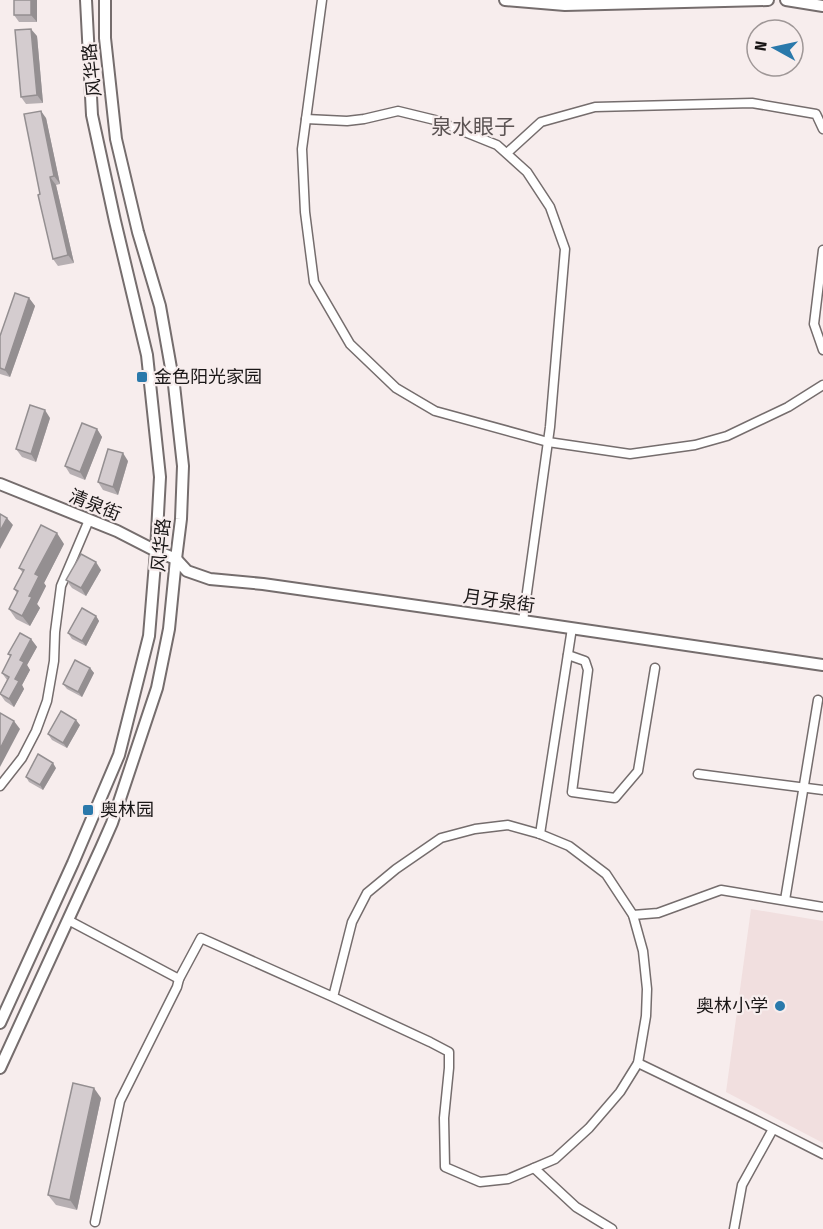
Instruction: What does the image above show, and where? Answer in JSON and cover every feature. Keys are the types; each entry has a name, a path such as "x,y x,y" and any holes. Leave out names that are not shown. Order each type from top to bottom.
{"street":[{"path":"0,1023 119,755 149,636 160,477 147,355 115,221 93,114 86,0"},
{"name":"风华路","path":"0,1068 112,823 157,688 169,628 181,519 183,465 174,385 160,306 138,232 116,139 105,38 105,0"},
{"path":"322,0 302,149 305,212 314,282 350,344 396,388 435,411 548,442 630,454 695,445 727,436 788,407 823,385"},
{"path":"505,0 565,5 768,0"},
{"path":"786,0 823,6"},
{"path":"507,153 541,122 595,107 752,103 816,114 823,129"},
{"path":"306,118 347,121 398,111 435,120 497,145 527,172 550,207 565,249 548,442 523,621"},
{"path":"823,250 814,324 823,350"},
{"name":"清泉街","path":"0,484 117,531 176,559"},
{"path":"0,786 22,758 36,731 47,701 54,661 61,586 89,520"},
{"name":"月牙泉街","path":"176,559 187,571 210,579 263,584 823,665"},
{"path":"540,834 572,628"},
{"path":"568,655 585,662 588,670 572,792 615,798 638,771 655,668"},
{"path":"137,684 148,681 157,688"},
{"path":"785,900 818,700"},
{"path":"698,774 823,790"},
{"path":"95,1222 120,1101 201,938 449,1052 444,1118 445,1167 480,1182 508,1179 555,1160 589,1128 620,1092 638,1063 646,1016 647,988 643,951 633,915 606,874 569,846 540,834 508,825 475,829 441,838 366,892 352,922 333,997"},
{"path":"633,915 658,913 721,890 823,907"},
{"path":"68,920 179,979"},
{"path":"638,1063 823,1154"},
{"path":"735,1229 742,1185 774,1129"},
{"path":"534,1168 576,1207 612,1229"}],"shaded area":[{"name":"奥林小学","path":"751,909 823,921 823,1143 726,1092"}],"building":[{"path":"14,0 31,0 31,15 14,15"},
{"path":"31,29 37,95 21,97 15,30"},
{"path":"41,111 54,176 50,177 68,255 53,259 38,195 40,194 24,114"},
{"path":"15,293 29,298 5,370 0,368 0,336"},
{"path":"30,405 45,410 31,454 16,449"},
{"path":"82,423 97,429 80,472 65,466"},
{"path":"108,449 123,453 113,487 98,482"},
{"path":"0,514 7,518 0,531"},
{"path":"41,525 57,533 35,574 39,576 22,616 9,609 18,591 14,589 24,570 19,568"},
{"path":"81,554 96,562 81,588 66,580"},
{"path":"82,608 96,616 82,641 68,633"},
{"path":"20,633 31,639 20,660 24,662 15,679 19,681 9,699 0,694 9,677 2,673 11,655 8,654"},
{"path":"75,660 90,668 78,692 63,684"},
{"path":"61,711 76,720 63,743 48,734"},
{"path":"0,713 14,721 0,749"},
{"path":"38,754 53,763 40,785 26,777"},
{"path":"73,1083 94,1088 70,1200 48,1195"}],"place":[{"name":"金色阳光家园","path":"142,377"},
{"name":"奥林园","path":"88,810"},
{"name":"奥林小学","path":"780,1006"}],"district":[{"name":"泉水眼子","path":"473,127"}]}
